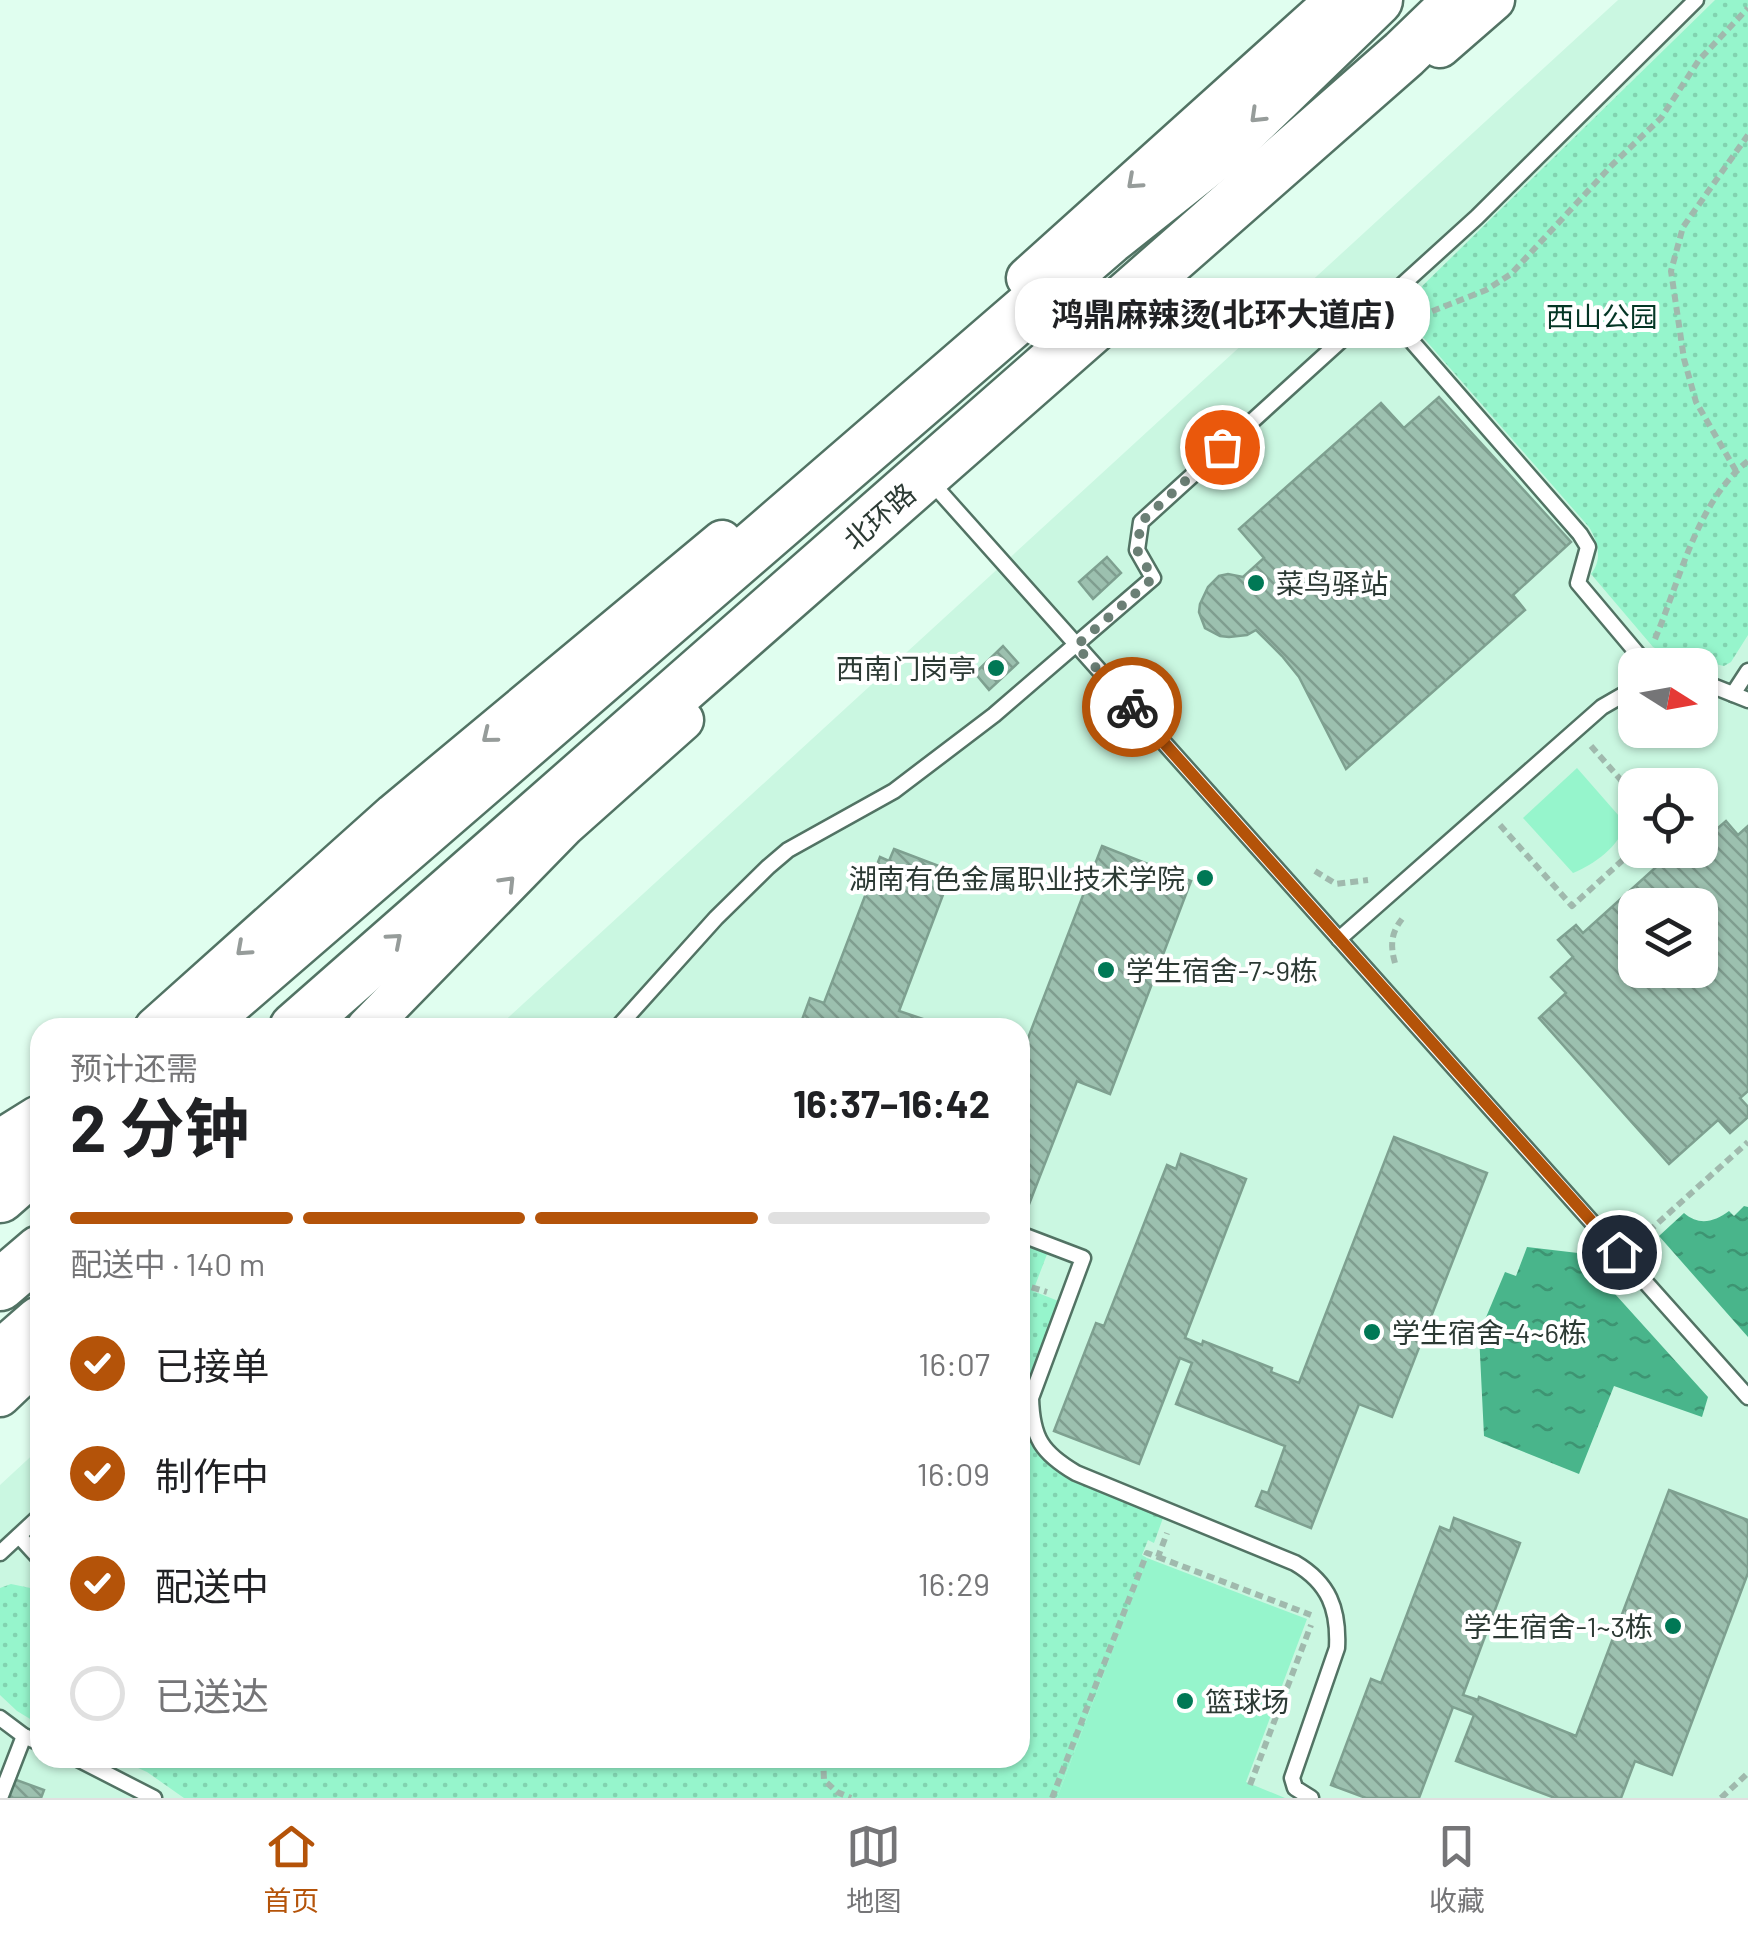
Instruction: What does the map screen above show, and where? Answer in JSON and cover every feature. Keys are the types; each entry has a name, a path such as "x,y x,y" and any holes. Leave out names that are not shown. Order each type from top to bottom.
{"highway":[{"path":"205,1018 1094,252 1225,146 1377,0"},
{"name":"北环路","path":"306,1018 1360,94 1460,0"},
{"path":"316,1018 347,982"},
{"path":"0,1146 30,1130"},
{"path":"0,1197 30,1171"},
{"path":"0,1285 30,1260"},
{"path":"0,1357 30,1331"}],"street":[{"path":"167,1018 394,814 566,674 962,337 1336,0"},
{"path":"377,1018 564,826 1494,0"},
{"path":"0,1162 30,1134"},
{"path":"0,1396 30,1368"}],"lane":[{"path":"625,1018 716,918 788,850 894,791 994,715 1153,578 1137,550 1141,522 1477,217 1696,0"},
{"path":"1381,306 1580,534 1588,547 1578,583 1633,648"},
{"path":"940,493 1748,1397"},
{"path":"1741,697 1748,671"},
{"path":"1339,939 1576,730 1618,698"},
{"path":"1030,1238 1083,1258 1031,1398 1032,1418 1045,1451 1076,1473 1295,1563 1313,1574 1327,1590 1338,1626 1338,1648 1292,1778 1295,1788 1311,1798"},
{"path":"0,1553 30,1526"},
{"path":"19,1536 30,1548"},
{"path":"0,1718 30,1739"},
{"path":"0,1798 24,1736"},
{"path":"97,1768 154,1798"}],"path":[{"path":"1395,322 1486,290 1511,274 1661,118 1699,60 1748,8"},
{"path":"1736,471 1696,402 1684,359 1671,270 1683,227 1748,135"},
{"path":"1652,648 1708,506 1722,484 1748,461"},
{"path":"1576,730 1618,777"},
{"path":"1486,810 1572,906 1618,864"},
{"path":"1307,864 1336,884 1372,878"},
{"path":"1403,976 1394,961 1393,931 1411,909"},
{"path":"1639,1240 1748,1142"},
{"path":"1158,1557 1174,1514"},
{"path":"1052,1798 1147,1553 1314,1616 1250,1785"},
{"path":"823,1768 824,1780 836,1792 850,1798"},
{"path":"1721,1798 1748,1774"}],"shaded area":[{"name":"湖南有色金属职业技术学院","path":"1618,0 1748,0 1748,1798 0,1798 0,1485 30,1457 30,1768 1030,1768 1030,1018 508,1018"}],"green space":[{"name":"西山公园","path":"1715,0 1748,0 1748,635 1731,662 1718,665 1718,648 1653,647 1591,574 1598,550 1589,527 1407,319 1414,294"},
{"path":"1577,768 1618,815 1618,838 1605,854 1573,873 1523,818"},
{"path":"1030,1242 1049,1249 1033,1291 1061,1302 1030,1412"},
{"path":"1030,1421 1076,1477 1163,1518 1154,1543 1148,1540 1142,1555 1147,1558 1057,1798 184,1798 138,1768 1030,1768"},
{"name":"篮球场","path":"1147,1558 1307,1619 1246,1782 1285,1798 1057,1798"},
{"path":"11,1584 30,1588 30,1719 0,1695 0,1588"}],"water":[{"path":"1744,1206 1748,1207 1748,1337 1659,1236 1684,1213 1707,1221 1729,1211 1734,1216"},
{"path":"1527,1247 1578,1253 1708,1397 1702,1417 1614,1386 1579,1474 1484,1436 1479,1334 1505,1272 1516,1276"}],"building":[{"path":"1439,397 1571,542 1513,595 1525,610 1346,769 1299,677 1282,656 1256,630 1229,637 1205,628 1200,604 1219,576 1243,577 1264,558 1239,529 1381,403 1404,428"},
{"path":"1107,557 1121,573 1093,599 1079,582"},
{"name":"西南门岗亭","path":"1003,646 1018,663 989,690 975,673"},
{"path":"1726,821 1738,835 1748,826 1748,1091 1740,1098 1748,1107 1748,1117 1730,1133 1718,1120 1669,1164 1539,1018 1566,993 1551,977 1573,957 1558,940 1576,925 1583,933 1618,901 1618,988 1718,988 1718,888 1633,888 1655,868 1718,868 1718,828"},
{"name":"学生宿舍-7~9栋","path":"1102,846 1191,881 1110,1094 1077,1081 1030,1202 1030,1033"},
{"path":"894,849 952,871 899,1011 920,1018 803,1018 810,998 824,1003 880,857 889,861"},
{"name":"学生宿舍-4~6栋","path":"1394,1137 1487,1173 1392,1417 1359,1404 1311,1528 1256,1506 1262,1491 1268,1493 1285,1446 1176,1404 1192,1363 1180,1358 1139,1464 1054,1431 1096,1323 1104,1326 1167,1165 1176,1169 1181,1154 1246,1179 1185,1338 1202,1345 1203,1341 1272,1368 1271,1372 1299,1383"},
{"name":"学生宿舍-1~3栋","path":"1669,1490 1748,1520 1748,1573 1672,1775 1635,1761 1621,1798 1555,1798 1456,1761 1474,1715 1453,1707 1419,1798 1366,1798 1331,1785 1371,1679 1381,1683 1440,1527 1450,1531 1454,1518 1520,1543 1463,1695 1478,1700 1479,1697 1576,1736"},
{"path":"0,1774 44,1790 41,1798 0,1798"}],"way so far":[{"path":"1132,707 1076,646 1153,578 1137,550 1141,522 1222,447"}],"place":[{"name":"鸿鼎麻辣烫(北环大道店)","path":"1222,447"},
{"name":"菜鸟驿站","path":"1256,583"},
{"name":"西南门岗亭","path":"996,668"},
{"name":"湖南有色金属职业技术学院","path":"1205,878"},
{"name":"学生宿舍-7~9栋","path":"1106,970"},
{"name":"学生宿舍-4~6栋","path":"1372,1332"},
{"name":"学生宿舍-1~3栋","path":"1673,1626"},
{"name":"篮球场","path":"1185,1701"}],"route":[{"path":"1132,707 1619,1252"}]}
